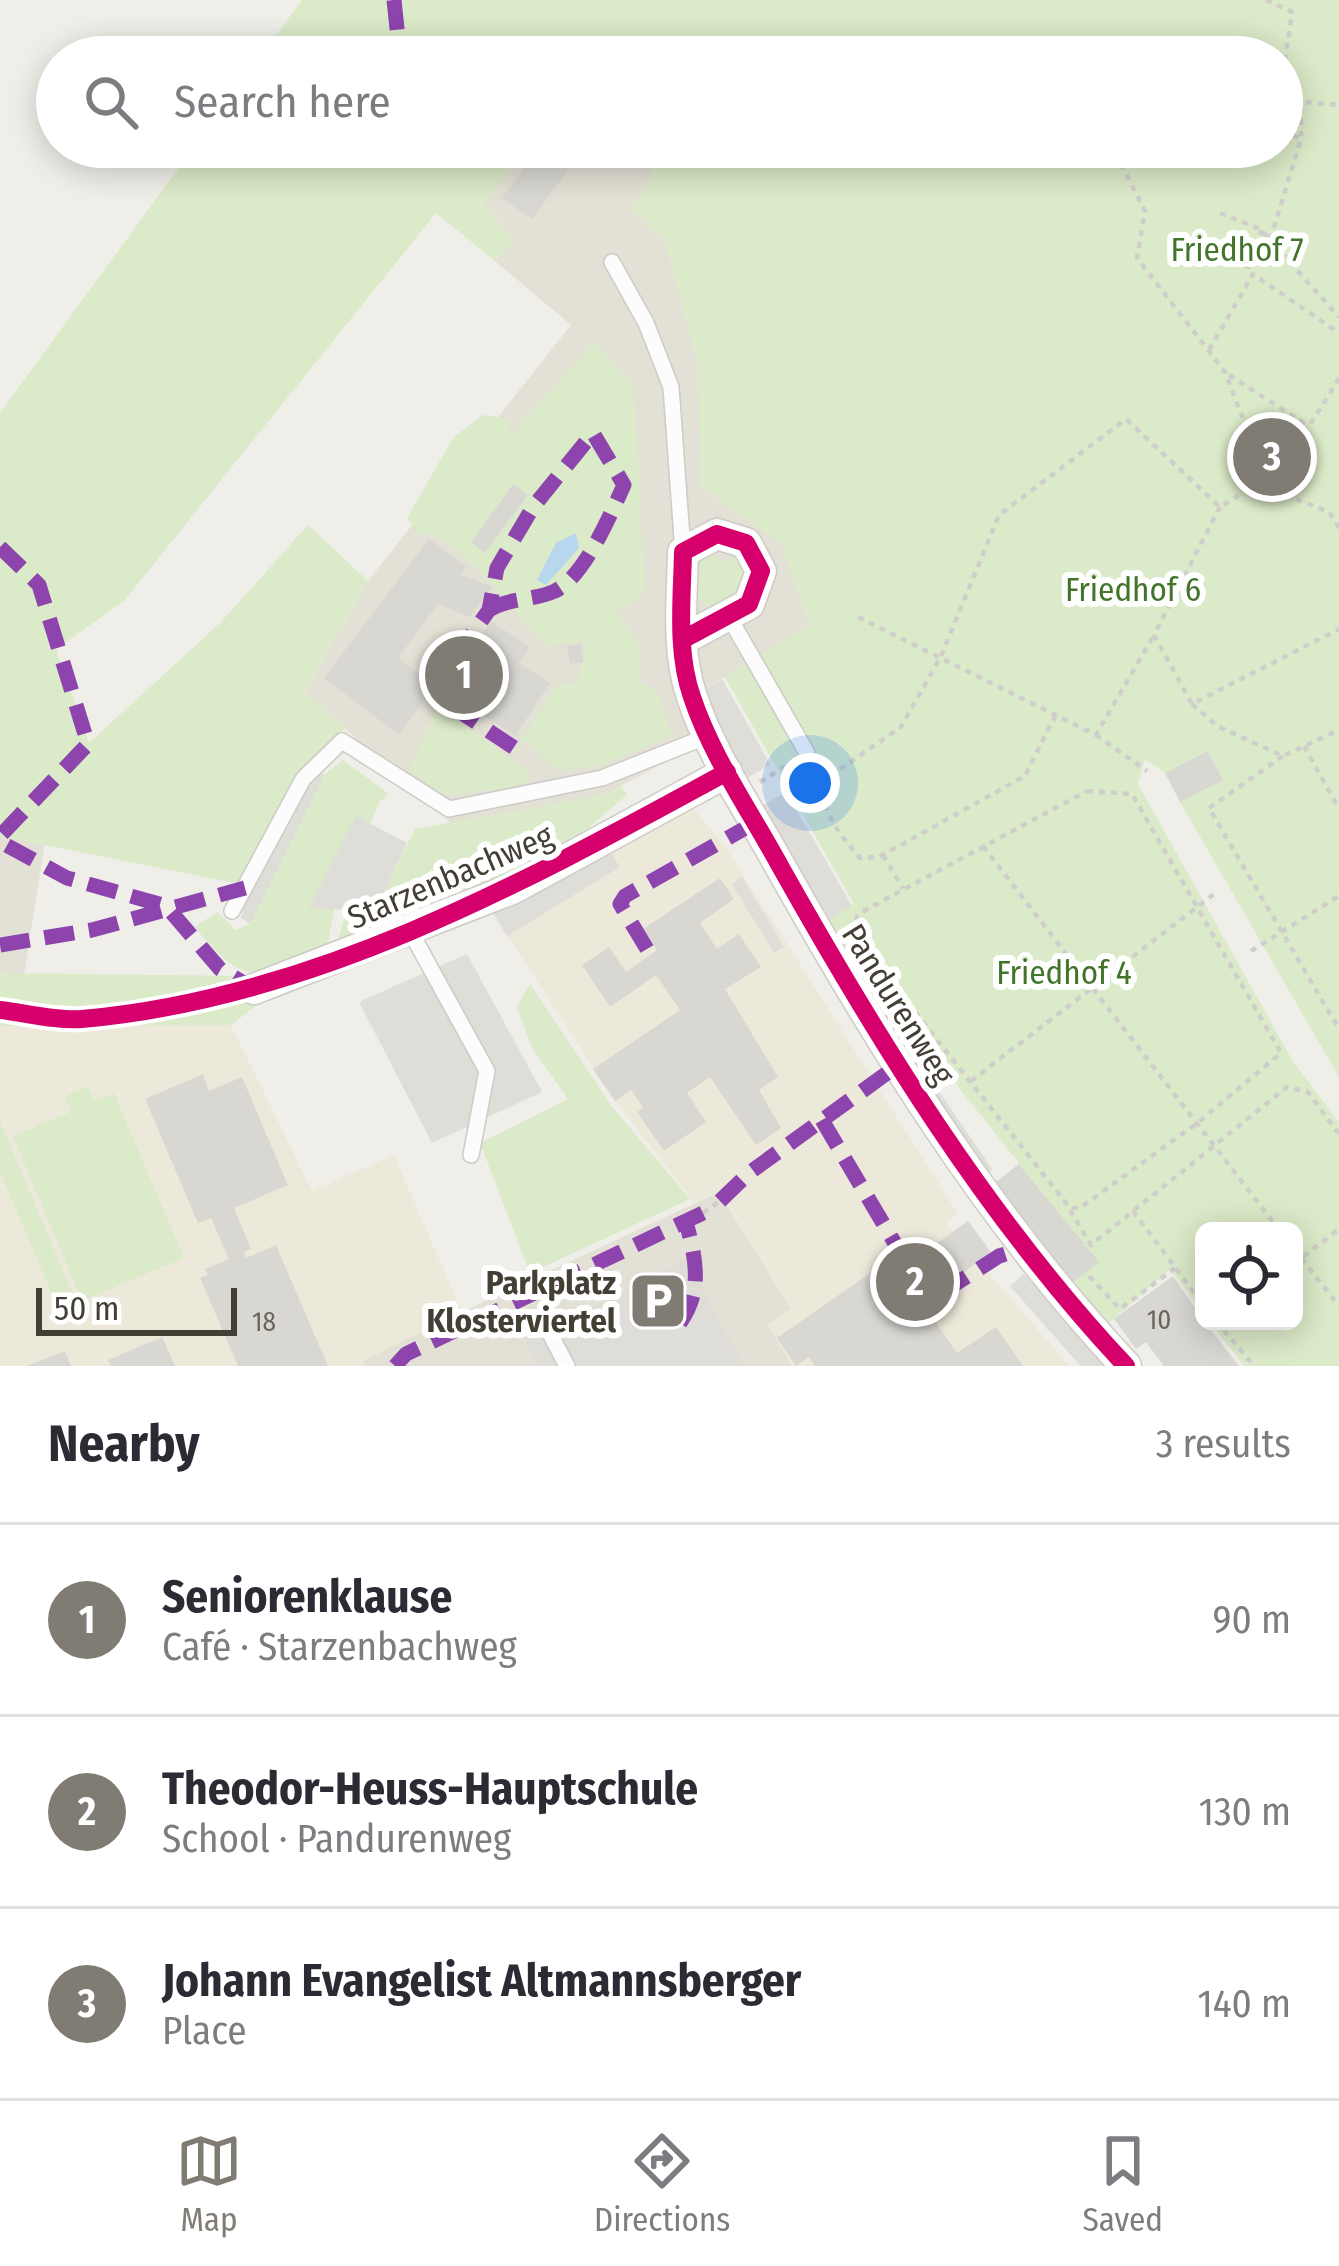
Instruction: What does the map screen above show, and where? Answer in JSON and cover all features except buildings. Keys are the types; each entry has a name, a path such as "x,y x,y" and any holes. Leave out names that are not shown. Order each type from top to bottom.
{"street":[{"path":"682,640 749,604 759,586 756,556 746,544 717,534 683,552"},
{"name":"Pandurenweg","path":"683,552 682,640 691,696 708,736 831,954 1021,1249 1126,1366"},
{"name":"Starzenbachweg","path":"254,989 512,889 728,772"}],"lane":[{"name":"Pandurenweg","path":"612,262 646,323 671,387 683,552"},
{"path":"729,617 807,753"},
{"path":"232,911 303,779 342,741 449,809 602,778 708,736"},
{"path":"409,929 487,1071 471,1155"},
{"path":"547,1328 567,1366"}],"path":[{"path":"1266,0 1292,12 1289,36"},
{"path":"1303,102 1339,105"},
{"path":"1123,168 1145,211 1137,258 1225,372 1266,479 1280,493 1329,512 1339,528"},
{"path":"1270,240 1292,168"},
{"path":"1220,213 1262,230 1339,317"},
{"path":"1209,350 1250,272 1262,230"},
{"path":"1236,253 1250,272 1339,333"},
{"path":"1225,372 1310,428"},
{"path":"1096,734 1220,507 1266,479 1310,428 1339,378"},
{"path":"823,781 901,727 940,656 999,515 1126,419 1220,507"},
{"path":"858,616 1096,734 1147,771"},
{"path":"1192,704 1339,629"},
{"path":"1154,635 1192,704 1216,726 1283,756"},
{"path":"807,753 823,781 823,801 837,832 860,858 884,855 1025,776 1056,715"},
{"path":"1339,730 1283,756 1209,808 1339,1029"},
{"path":"1304,746 1339,809"},
{"path":"758,783 781,770"},
{"path":"1070,1208 1080,1208 1196,1124 1281,1053 1132,794 1088,791 858,914 853,932 1070,1208 1090,1245 1287,1088 1308,1092 1339,1134"},
{"path":"983,845 1273,1222"},
{"path":"884,855 903,889"},
{"path":"969,1082 1218,891"},
{"path":"1251,951 1339,896"},
{"path":"703,1213 720,1202"},
{"path":"1132,1211 1195,1294"},
{"path":"1303,1256 1339,1229"},
{"path":"1303,1261 1339,1306"},
{"path":"1089,1276 1120,1309 1175,1268"},
{"path":"1225,1330 1254,1366"}],"shaded area":[{"path":"511,168 656,168 631,208 665,240 698,364 702,488 781,543 810,625 695,695 717,734 604,795 453,825 304,692 368,581 571,325 495,261 514,240 483,204"},
{"path":"722,679 770,764 744,780 695,695"},
{"path":"312,774 325,774 250,924 241,918 249,892"},
{"path":"786,792 852,906 826,921 760,807"},
{"path":"692,807 727,849 958,1214 946,1223 1069,1366 792,1366 768,1325 791,1309 720,1192 694,1202 615,1101 493,913"},
{"path":"356,816 407,843 375,911 309,908"},
{"path":"0,836 45,842 24,975 0,973"},
{"path":"605,844 620,867 507,936 493,913"},
{"path":"742,877 784,947 774,953 732,884"},
{"path":"467,954 542,1092 432,1143 359,1002"},
{"path":"231,1025 312,1191 394,1155 462,1312 363,1361 364,1366 0,1366 0,1026"},
{"path":"915,1056 992,1169 987,1176 907,1057"},
{"path":"719,1192 791,1309 768,1325 792,1366 364,1366 362,1361"},
{"name":"Parkplatz Klosterviertel","path":"686,1259 744,1366 537,1366 526,1342"},
{"path":"1024,1274 1110,1366 1081,1366 1010,1286"}],"green space":[{"path":"302,0 1339,0 1339,1077 1180,802 1223,780 1209,752 1165,773 1145,759 1138,784 1292,1060 1339,1122 1339,1366 1244,1366 1216,1330 1303,1330 1303,1222 1195,1222 1195,1302 1170,1269 1109,1323 1072,1283 1098,1262 826,921 854,904 725,677 810,624 781,543 702,488 698,364 665,240 631,208 656,168 1303,168 1303,36 275,36"},
{"path":"179,168 511,168 483,204 514,241 495,261 436,213 124,601 56,649 89,743 220,623 308,525 368,581 304,691 345,728 290,787 240,884 0,836 0,413"},
{"path":"594,342 634,387 645,593 615,613 638,641 640,683 657,691 672,736 605,764 559,771 522,739 556,686 577,683 587,641 546,646 475,566 433,532 421,537 407,518 453,438 483,415 509,419 510,436"},
{"path":"712,551 721,563 739,554 750,566 746,591 721,606 705,606 696,595 696,561"},
{"path":"438,707 532,774 526,785 445,796 409,770"},
{"path":"343,760 389,794 379,802 370,824 357,817 310,908 334,909 328,943 269,970 242,970 195,927 217,912 236,930 250,924 325,774"},
{"path":"621,786 627,795 587,829 503,876 337,944 347,909 375,910 415,829 604,795"},
{"path":"0,973 240,976 268,996 231,1025 0,1026"},
{"path":"530,984 613,1108 690,1199 530,1273 480,1143 568,1099 532,1048 517,1007"},
{"path":"88,1087 95,1101 114,1093 184,1258 82,1301 13,1136 71,1112 65,1096"},
{"path":"0,1122 74,1296 56,1304 0,1172"}],"water":[{"path":"576,533 579,548 546,585 537,580 556,543"}],"marked path":[{"path":"394,0 398,36"},
{"path":"489,610 555,591 596,544 624,485 593,433 533,507 497,568 489,610 444,673 438,697 519,751"},
{"path":"0,547 39,585 88,744 0,836 6,845 67,878 166,906 220,969 254,989"},
{"path":"647,949 620,904 625,896 756,822"},
{"path":"0,945 92,930 245,888"},
{"path":"720,1201 749,1173 901,1063"},
{"path":"822,1120 929,1301 999,1256 1021,1249"},
{"path":"395,1366 406,1354 703,1213"},
{"path":"680,1323 695,1286 686,1222"}],"cycle path":[{"path":"682,640 749,604 761,571 746,543 717,534 683,552 681,625 682,644 684,662 710,741 856,998 938,1127 1028,1251 1126,1366"},
{"path":"0,1010 82,1019 168,1007 335,961 496,893 727,772"}],"place":[{"name":"Johann Evangelist Altmannsberger","path":"1272,457"},
{"name":"Seniorenklause","path":"464,675"},
{"name":"Theodor-Heuss-Hauptschule","path":"915,1282"},
{"name":"Parkplatz Klosterviertel","path":"658,1301"}],"park label":[{"name":"Friedhof 7","path":"1237,249"},
{"name":"Friedhof 6","path":"1133,589"},
{"name":"Friedhof 4","path":"1064,972"}]}
